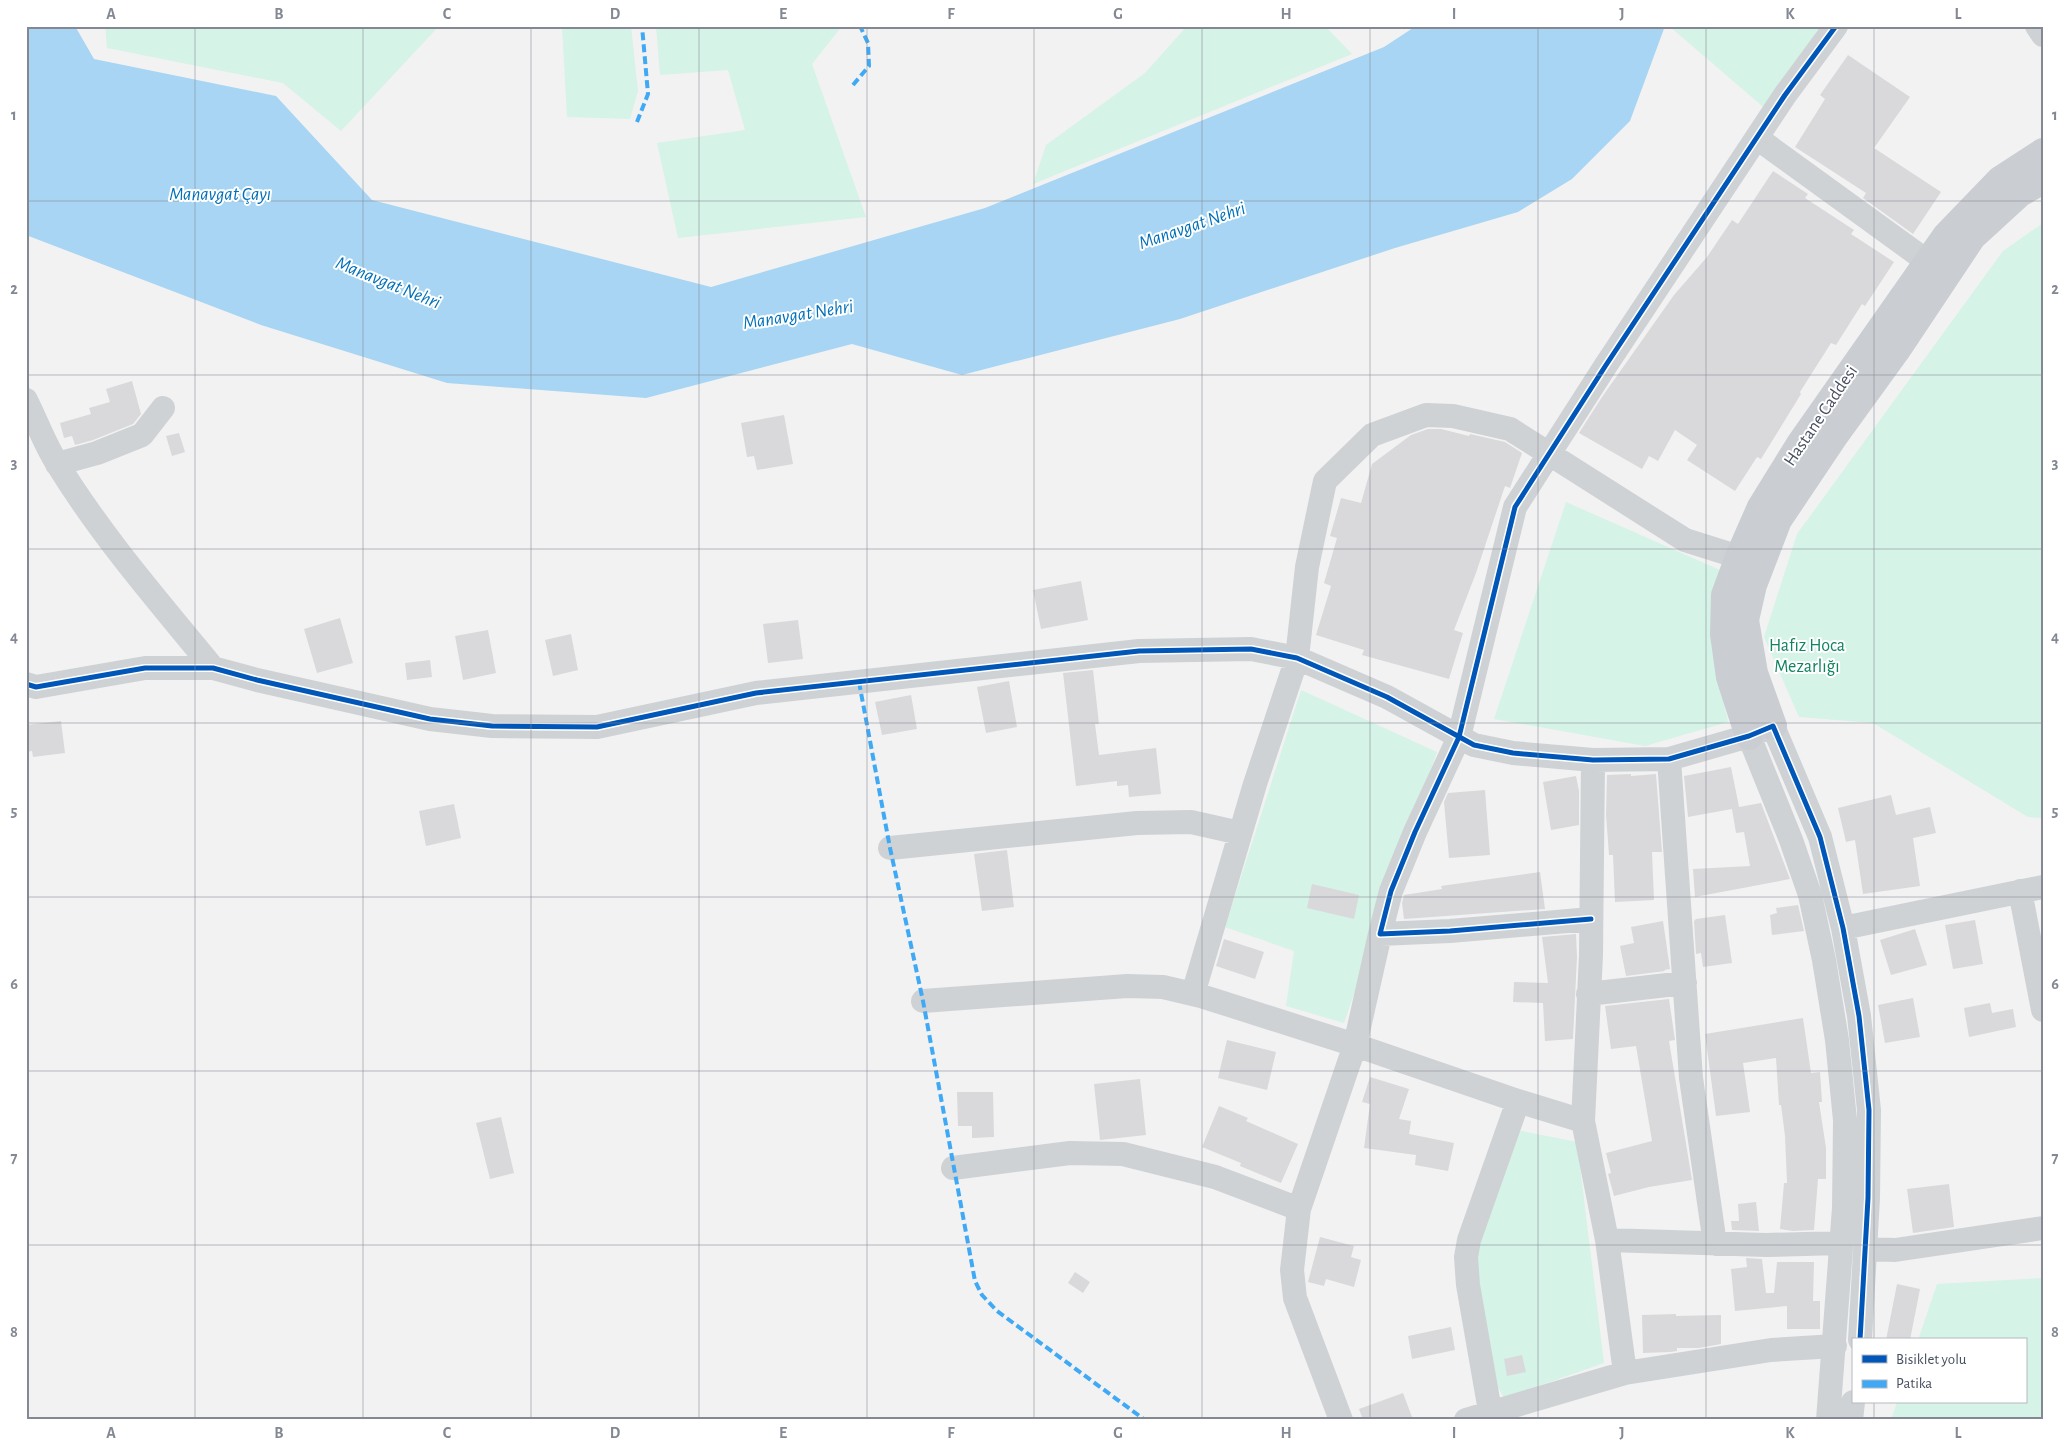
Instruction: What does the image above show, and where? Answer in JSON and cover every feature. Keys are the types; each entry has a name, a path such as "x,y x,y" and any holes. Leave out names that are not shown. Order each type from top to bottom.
{"main road":[{"name":"Hastane Caddesi","path":"1749,736 1730,677 1724,634 1725,595 1761,507 1800,444 1946,236 2000,180 2043,152"},
{"name":"Hastane Caddesi","path":"1773,726 1754,673 1745,620 1753,585 1778,520 1835,435 1898,348 1972,237 2020,193 2043,180"}],"street":[{"path":"1341,1420 1295,1298 1292,1270 1299,1209 1355,1045 1391,891 1415,832 1459,737 1515,507 1548,453 1785,95 1836,26"},
{"path":"2037,26 2043,35"},
{"path":"1757,138 1928,262"},
{"path":"26,400 57,464 87,509 141,580 213,668"},
{"path":"57,464 97,452 142,435 163,408"},
{"path":"1193,994 1255,784 1297,658 1307,567 1325,481 1372,435 1426,415 1453,416 1510,430 1685,540 1739,557"},
{"path":"26,684 36,687 145,668 213,668 257,680 430,719 492,726 597,727 756,693 1139,650 1251,648 1297,658 1387,697 1474,745 1513,753 1593,760 1668,759 1749,736 1773,726 1820,837 1843,928 1860,1016 1869,1110 1868,1198 1860,1338"},
{"path":"1749,736 1791,840 1810,895 1824,960 1837,1040 1845,1120 1844,1208 1828,1420"},
{"path":"1668,759 1691,1078 1715,1244"},
{"path":"1593,760 1591,919 1583,1121 1607,1240 1625,1373"},
{"path":"890,848 1137,822 1191,822 1240,833"},
{"path":"1843,928 2031,889 2043,1010"},
{"path":"1380,934 1450,931 1591,919"},
{"path":"1588,994 1685,983"},
{"path":"923,1001 1127,986 1163,987 1193,994 1355,1045 1518,1101 1583,1121"},
{"path":"1490,1411 1468,1285 1466,1257 1469,1240 1518,1101"},
{"path":"953,1168 1070,1153 1123,1154 1215,1177 1299,1209"},
{"path":"1866,1249 1895,1250 2043,1228"},
{"path":"1607,1240 1766,1245 1840,1243"},
{"path":"1466,1420 1490,1411 1625,1373 1771,1350 1835,1346"},
{"path":"1851,1420 1853,1404"}],"green space":[{"path":"105,26 439,26 341,131 283,83 107,48"},
{"path":"562,26 631,26 638,91 630,119 567,117"},
{"path":"656,26 842,26 812,64 866,217 678,238 657,143 745,130 728,70 660,75"},
{"path":"1187,26 1325,26 1352,54 1033,184 1046,145 1145,73"},
{"path":"1669,26 1828,26 1768,111"},
{"name":"Hafız Hoca Mezarlığı","path":"2043,223 2043,818 2028,817 1873,723 1799,717 1764,637 1797,534 2003,251"},
{"path":"1566,502 1720,570 1713,652 1728,722 1645,746 1494,719"},
{"path":"1301,690 1437,752 1344,1023 1286,1006 1294,951 1225,927"},
{"path":"1517,1130 1577,1142 1604,1363 1504,1398 1495,1382 1473,1256"},
{"path":"2043,1278 2043,1420 1891,1420 1896,1404 2026,1404 2026,1338 1919,1338 1937,1284"}],"water":[{"name":"Manavgat Çayı","path":"26,26 75,26 94,59 276,96 372,200 711,287 985,208 1384,47 1416,26 1665,26 1630,121 1572,179 1518,212 1395,248 1180,319 962,375 852,344 646,398 447,383 261,325 26,235"}],"building":[{"path":"1848,55 1910,97 1874,148 1941,192 1913,234 1863,198 1866,193 1795,147 1825,99 1820,95"},
{"path":"1773,171 1808,194 1805,198 1854,230 1851,234 1894,262 1865,306 1862,304 1836,345 1831,343 1761,459 1757,457 1735,491 1687,460 1697,445 1675,430 1658,461 1649,456 1642,469 1579,433 1674,295 1707,257 1732,220 1738,224"},
{"path":"132,381 141,414 133,424 75,445 72,436 64,438 60,423 91,414 89,408 110,402 106,389"},
{"path":"784,415 793,464 757,470 754,456 747,457 741,423"},
{"path":"1428,429 1441,429 1505,442 1522,453 1510,488 1505,486 1476,573 1454,630 1463,633 1449,679 1362,655 1364,650 1316,635 1331,586 1324,583 1337,538 1330,536 1341,498 1361,503 1372,464 1411,435"},
{"path":"179,433 185,452 172,456 166,436"},
{"path":"1081,581 1088,620 1041,629 1033,590"},
{"path":"340,618 353,663 317,673 304,629"},
{"path":"798,620 803,659 768,663 763,624"},
{"path":"488,630 496,673 463,680 455,636"},
{"path":"571,634 578,670 553,676 545,640"},
{"path":"430,660 432,677 407,680 405,663"},
{"path":"1093,670 1099,724 1095,724 1099,755 1156,748 1161,794 1129,797 1128,785 1117,786 1117,781 1076,786 1063,673"},
{"path":"1009,681 1017,727 986,733 977,687"},
{"path":"911,695 917,729 882,735 875,702"},
{"path":"61,721 65,753 33,757 32,751 26,752 26,725"},
{"path":"1731,767 1739,807 1761,803 1790,879 1695,897 1693,869 1750,866 1744,832 1736,833 1732,809 1688,817 1684,776"},
{"path":"1631,774 1631,776 1656,774 1662,852 1652,852 1654,900 1615,902 1613,855 1609,855 1606,815 1607,775"},
{"path":"1576,776 1579,791 1579,825 1551,830 1543,782"},
{"path":"1485,790 1490,855 1449,858 1444,802 1448,793"},
{"path":"1891,795 1896,815 1930,807 1936,833 1913,838 1920,886 1863,894 1855,840 1846,842 1838,808"},
{"path":"454,804 461,838 426,846 419,811"},
{"path":"1007,850 1014,907 982,911 974,854"},
{"path":"1540,872 1545,909 1404,919 1402,903 1404,895 1442,889 1441,886"},
{"path":"1312,884 1359,895 1354,919 1307,908"},
{"path":"1798,905 1804,931 1772,935 1770,915 1777,913 1776,908"},
{"path":"1725,915 1732,963 1703,967 1701,953 1696,954 1694,921 1696,919"},
{"path":"1975,920 1983,964 1953,969 1945,925"},
{"path":"1663,921 1670,969 1626,976 1620,946 1634,943 1631,927"},
{"path":"1915,929 1927,965 1891,975 1880,940"},
{"path":"1576,934 1577,957 1573,1039 1545,1041 1543,1003 1513,1002 1514,982 1548,983 1542,937"},
{"path":"1224,939 1264,952 1255,979 1216,966"},
{"path":"1913,998 1920,1037 1885,1043 1878,1005"},
{"path":"1669,999 1675,1040 1669,1041 1692,1180 1649,1187 1614,1196 1608,1174 1611,1173 1606,1153 1652,1141 1636,1046 1611,1049 1605,1006"},
{"path":"1990,1003 1992,1013 2013,1009 2016,1027 1969,1037 1964,1008"},
{"path":"1803,1018 1811,1073 1820,1072 1822,1102 1819,1102 1826,1148 1826,1179 1818,1179 1814,1230 1793,1231 1780,1229 1784,1183 1787,1183 1785,1136 1781,1105 1779,1105 1776,1058 1743,1063 1750,1112 1716,1116 1705,1034"},
{"path":"1227,1040 1276,1052 1267,1090 1218,1078"},
{"path":"1370,1077 1409,1089 1399,1119 1411,1121 1409,1134 1454,1143 1448,1171 1415,1165 1416,1155 1364,1148 1370,1104 1362,1102"},
{"path":"1140,1079 1146,1135 1100,1140 1094,1084"},
{"path":"957,1092 993,1092 994,1137 972,1138 972,1126 958,1126"},
{"path":"1219,1106 1248,1118 1246,1121 1298,1144 1281,1183 1240,1166 1241,1163 1202,1147"},
{"path":"501,1117 514,1173 490,1179 476,1123"},
{"path":"1949,1184 1954,1227 1913,1233 1907,1189"},
{"path":"1756,1202 1759,1231 1732,1230 1731,1221 1739,1221 1738,1204"},
{"path":"1320,1237 1354,1246 1351,1257 1361,1260 1354,1287 1326,1279 1324,1286 1308,1282"},
{"path":"1746,1258 1762,1259 1766,1293 1774,1293 1777,1262 1814,1262 1813,1301 1820,1301 1820,1329 1787,1329 1787,1306 1735,1311 1731,1269 1747,1267"},
{"path":"1075,1272 1090,1282 1083,1293 1068,1283"},
{"path":"1897,1284 1920,1289 1910,1338 1886,1338"},
{"path":"1676,1314 1676,1316 1721,1315 1721,1344 1699,1348 1677,1348 1677,1351 1670,1352 1643,1353 1642,1315"},
{"path":"1451,1327 1455,1350 1412,1359 1408,1336"},
{"path":"1522,1355 1526,1372 1507,1376 1504,1359"},
{"path":"1403,1393 1412,1417 1404,1420 1363,1420 1359,1409"}],"marked path":[{"path":"637,122 648,94 642,26"},
{"path":"853,85 869,66 868,43 860,26"},
{"path":"859,682 890,848 923,1001 975,1281 982,1295 997,1311 1145,1420"}],"cycle path":[{"path":"1591,919 1450,931 1380,934 1391,891 1415,832 1459,737 1515,507 1606,365 1785,95 1836,26"},
{"path":"26,684 36,687 145,668 213,668 257,680 430,719 492,726 597,727 756,693 1139,651 1251,649 1297,658 1387,697 1474,745 1513,753 1593,760 1669,759 1749,736 1773,726 1820,837 1843,928 1859,1016 1869,1110 1868,1198 1860,1338"}],"water label":[{"name":"Manavgat Nehri","path":"1192,226"},
{"name":"Manavgat Nehri","path":"388,283"},
{"name":"Manavgat Nehri","path":"798,315"}]}
